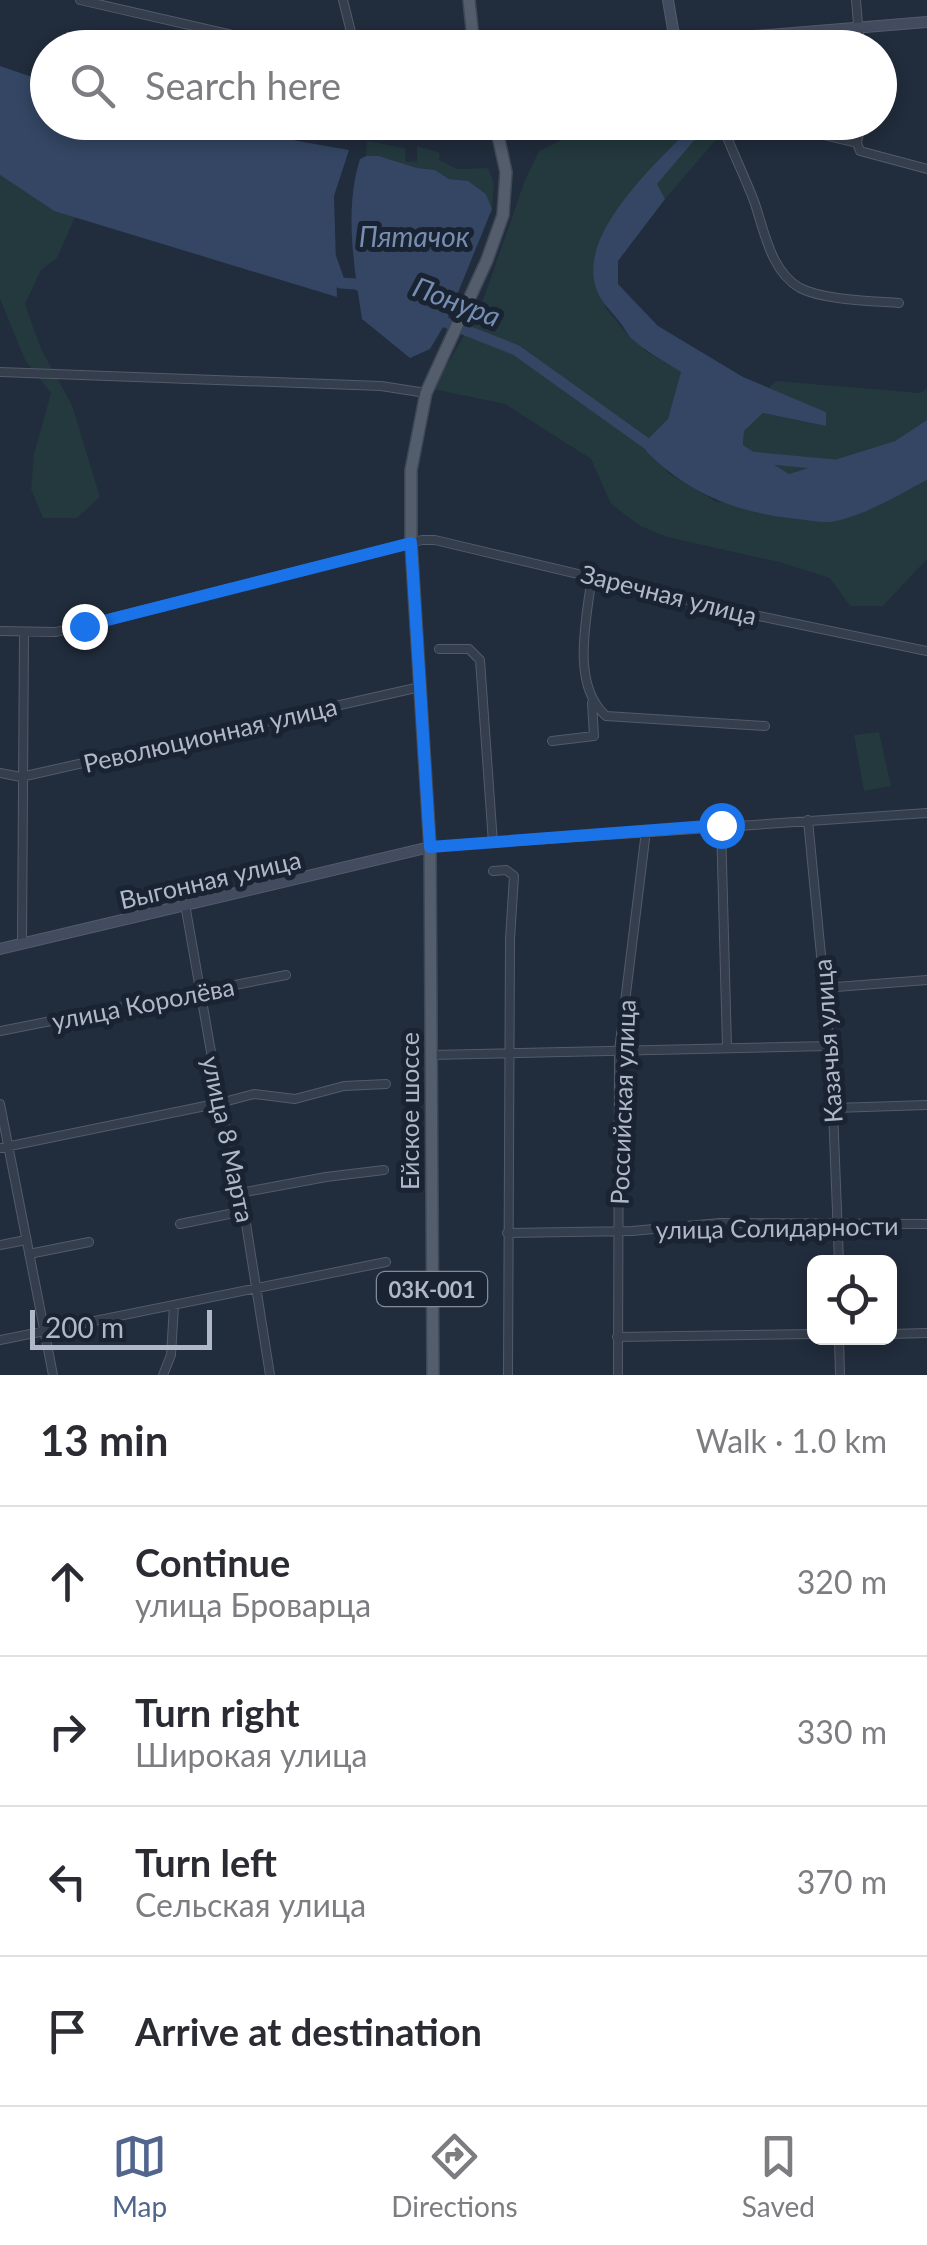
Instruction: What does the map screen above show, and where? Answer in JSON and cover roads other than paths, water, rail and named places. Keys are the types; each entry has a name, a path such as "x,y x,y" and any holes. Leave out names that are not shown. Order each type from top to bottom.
{"main road":[{"path":"469,0 472,30"},
{"name":"03К-001","path":"430,847 411,543 411,470 426,393 500,226 506,200 506,172 499,140"},
{"name":"Ейское шоссе","path":"430,847 433,1375"}],"street":[{"path":"80,0 210,30"},
{"path":"343,0 350,30"},
{"path":"668,0 673,30"},
{"path":"856,0 859,30"},
{"path":"831,30 927,22"},
{"path":"728,140 755,204 758,223 783,274 800,288 821,294 899,303"},
{"path":"844,140 857,143"},
{"path":"858,140 860,151 927,169"},
{"path":"0,372 381,386 426,393"},
{"name":"Заречная улица","path":"0,631 56,632 435,540 725,609 927,651"},
{"path":"552,741 594,736 584,638 592,575"},
{"path":"22,944 24,633"},
{"path":"439,649 469,649 480,660 493,842"},
{"name":"Революционная улица","path":"0,773 21,777 420,686"},
{"path":"592,704 614,718 765,726"},
{"path":"430,847 927,812"},
{"name":"Казачья улица","path":"808,820 834,1108 838,1255"},
{"path":"721,825 726,1047"},
{"name":"Российская улица","path":"618,1375 619,1051 646,830"},
{"name":"Выгонная улица","path":"0,949 430,847"},
{"path":"493,872 506,870 514,876 515,886 510,939 508,1375"},
{"name":"улица 8 Марта","path":"185,904 220,1103 244,1210 270,1375"},
{"name":"улица Королёва","path":"0,1031 286,975"},
{"path":"823,988 927,980"},
{"path":"432,1055 828,1046"},
{"path":"4,1147 254,1094 295,1098 344,1086 386,1084"},
{"path":"0,1104 4,1147 53,1375"},
{"path":"834,1108 927,1105"},
{"path":"240,1193 384,1170"},
{"path":"180,1224 244,1210"},
{"name":"улица Солидарности","path":"507,1233 720,1224 927,1224"},
{"path":"0,1245 26,1240"},
{"path":"29,1254 89,1242"},
{"path":"0,1340 386,1262"},
{"path":"164,1375 171,1355 174,1306"},
{"path":"897,1334 927,1333"},
{"path":"617,1336 807,1334"},
{"path":"839,1345 840,1375"}],"water":[{"path":"0,66 30,76 30,140 292,140 349,150 334,196 337,297 54,211 0,175"},
{"path":"679,140 694,140 657,184 665,199 618,261 618,284 658,326 743,377 826,412 826,426 763,413 744,431 743,445 789,474 895,441 927,420 927,480 860,514 836,521 816,521 754,512 715,499 679,479 646,451 649,438 668,419 681,372 630,336 598,294 593,266 610,221 643,177"},
{"name":"Пятачок","path":"379,156 435,170 449,179 468,181 486,194 492,209 446,322 430,349 410,358 362,319 351,218 355,178 360,159"}],"waterway":[{"name":"Понура","path":"331,258 340,283 356,284 369,291"},
{"name":"Понура","path":"432,317 516,350 653,448 661,449"},
{"name":"Понура","path":"749,457 835,465"}]}
